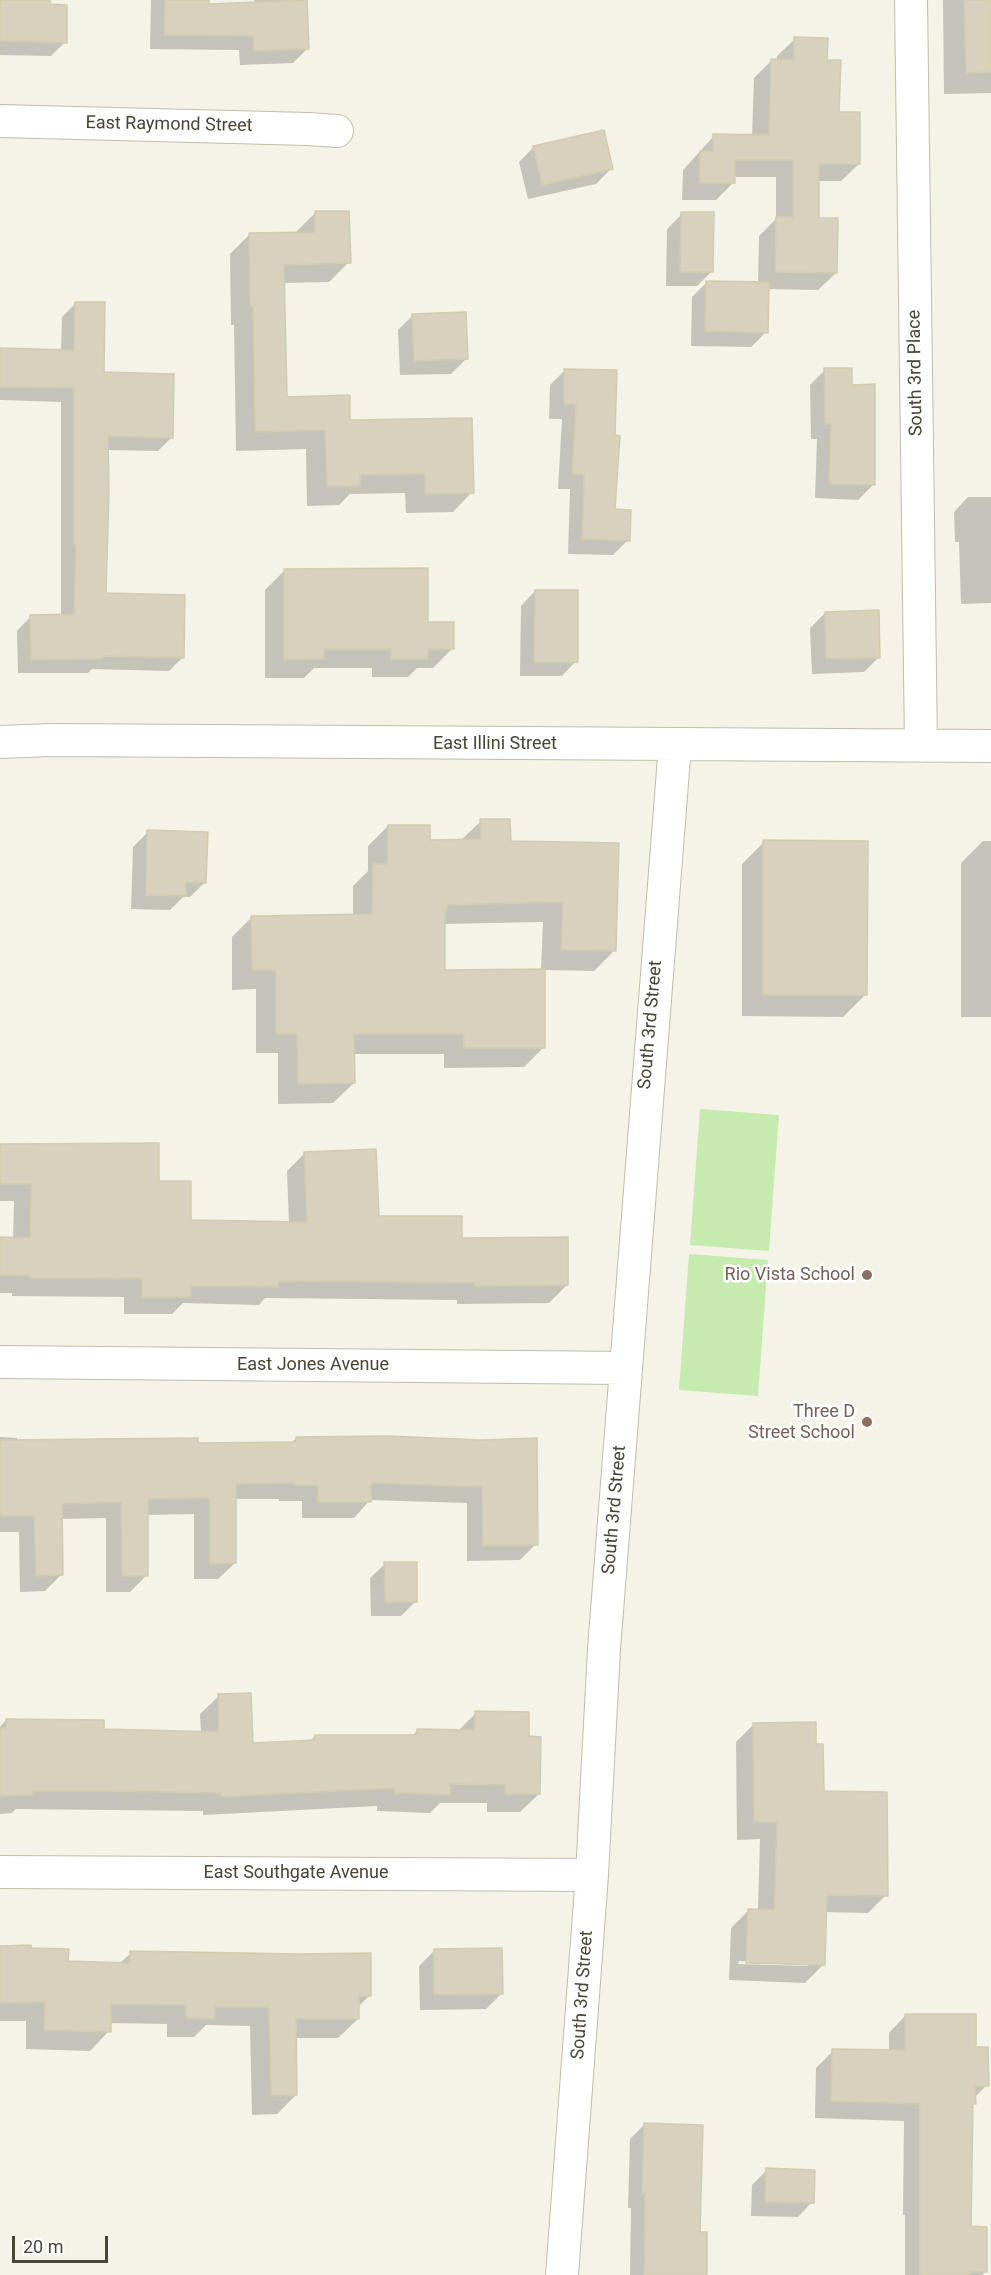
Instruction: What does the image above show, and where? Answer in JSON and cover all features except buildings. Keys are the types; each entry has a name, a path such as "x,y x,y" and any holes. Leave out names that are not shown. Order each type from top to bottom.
{"street":[{"name":"South 3rd Place","path":"911,0 921,746"},
{"name":"East Raymond Street","path":"0,122 337,131"},
{"name":"East Illini Street","path":"0,742 63,740 991,746"},
{"name":"South 3rd Street","path":"562,2275 592,1875 604,1640 675,745"},
{"name":"East Jones Avenue","path":"0,1362 625,1368"},
{"name":"East Southgate Avenue","path":"0,1872 592,1875"}],"green space":[{"path":"700,1109 779,1115 769,1251 690,1245"},
{"path":"689,1254 768,1260 758,1396 679,1390"}],"place":[{"name":"Rio Vista School","path":"867,1275"},
{"name":"Three D Street School","path":"867,1422"}]}
